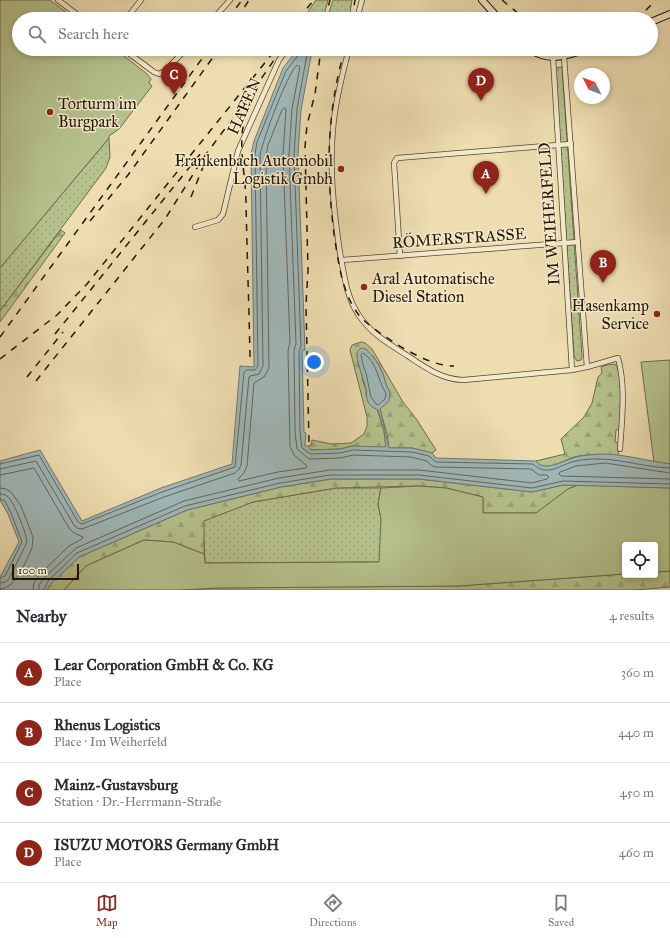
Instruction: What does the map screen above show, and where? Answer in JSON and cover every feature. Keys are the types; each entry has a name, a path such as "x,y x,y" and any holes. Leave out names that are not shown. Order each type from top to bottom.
{"main road":[{"path":"482,0 493,12"},
{"path":"658,19 670,14"},
{"path":"548,56 564,57"}],"street":[{"path":"58,0 74,12"},
{"path":"132,12 141,0"},
{"path":"219,12 230,0"},
{"path":"359,12 362,0"},
{"path":"132,56 159,74 165,71 179,56"},
{"name":"HAFEN","path":"194,227 218,220 223,214 241,144 282,56"},
{"path":"346,56 340,79 332,130 333,197 344,278 357,313 365,323 387,343 432,372 453,379 463,380 572,370 618,358 622,371 623,392 620,448"},
{"name":"IM WEIHERFELD","path":"553,57 572,370"},
{"name":"IM WEIHERFELD","path":"564,57 587,367"},
{"path":"400,256 394,163 397,158 571,144"},
{"name":"RÖMERSTRASSE","path":"342,260 578,242"}],"green space":[{"path":"0,0 50,0 66,12 12,12 12,56 124,56 146,73 151,79 149,83 152,86 119,129 109,136 109,138 0,268"},
{"path":"316,0 328,0 325,12 308,12"},
{"path":"333,0 352,0 350,12 329,12"},
{"path":"562,67 582,356 581,360 577,361 574,356 555,68"},
{"path":"109,138 110,157 106,168 0,311 0,268"},
{"path":"61,230 65,233 0,322 0,311"},
{"path":"361,342 365,343 372,349 403,402 417,420 436,450 432,453 412,448 389,448 380,409 390,392 382,371 373,356 357,354 366,395 374,408 377,409 384,431 386,448 352,446 340,449 311,450 308,446 311,445 312,440 331,444 351,443 364,434 367,426 367,417 350,350 352,345"},
{"path":"670,360 670,464 654,462 641,362"},
{"path":"615,364 618,369 621,386 620,429 616,430 615,442 619,443 618,456 584,455 574,457 551,466 540,465 536,461 565,454 561,439 584,417 592,403 598,377 602,373 601,367"},
{"path":"331,479 419,479 532,492 563,485 578,485 568,489 537,513 483,513 483,497 446,488 418,486 336,488 253,502 204,521 204,554 173,542 144,540 86,566 64,590 47,590 50,584 79,557 187,510 281,487"},
{"path":"578,485 670,488 670,571 658,572 658,542 622,542 622,574 458,586 64,590 86,566 144,540 173,542 204,554 205,563 379,562 381,519 378,504 381,488 418,486 446,488 483,497 483,513 536,513 568,489"},
{"path":"336,488 381,488 378,504 381,519 380,562 205,563 203,521 253,502"},
{"path":"670,571 670,587 635,590 180,590 217,588 458,586 622,574 622,578 658,578 658,572"}],"water":[{"path":"292,56 311,56 301,110 298,155 305,350 302,350 304,432 306,433 305,446 308,446 311,450 340,449 352,446 386,447 384,431 378,410 373,408 367,400 366,389 357,356 357,352 361,348 366,349 376,360 390,392 389,401 380,409 389,448 412,448 432,453 436,458 536,461 540,465 545,466 551,466 581,456 606,454 622,456 670,464 670,488 563,485 532,492 419,479 331,479 281,487 187,510 79,557 51,584 47,590 0,590 0,577 19,542 8,514 0,500 0,461 40,450 82,521 161,488 232,464 240,366 254,367 251,154 254,141 283,68"}],"railway":[{"path":"233,12 242,0"},
{"path":"241,12 249,0"},
{"path":"304,12 314,0"},
{"path":"327,12 330,0"},
{"path":"353,12 355,0"},
{"path":"502,0 517,12"},
{"path":"644,12 656,0"},
{"path":"0,337 204,56"},
{"path":"90,221 128,175 214,56"},
{"path":"0,359 57,315 87,284 270,56"},
{"path":"309,442 306,305 308,270 305,147 307,125 315,94 320,56"},
{"path":"343,56 334,96 331,120 329,168 335,241 347,295 359,316 375,330 418,356 432,362 447,366 454,366"},
{"path":"36,381 165,219 204,157 274,60"},
{"path":"250,357 246,202 242,137 243,125 252,98"},
{"path":"55,334 201,153"},
{"path":"191,197 203,167"},
{"path":"27,377 63,332"}],"place":[{"name":"Mainz-Gustavsburg","path":"174,95"},
{"name":"ISUZU MOTORS Germany GmbH","path":"481,101"},
{"name":"Torturm im Burgpark","path":"50,112"},
{"name":"Frankenbach Automobil Logistik Gmbh","path":"341,169"},
{"name":"Lear Corporation GmbH & Co. KG","path":"486,194"},
{"name":"Rhenus Logistics","path":"603,283"},
{"name":"Aral Automatische Diesel Station","path":"364,287"},
{"name":"Hasenkamp Service","path":"657,314"}]}
